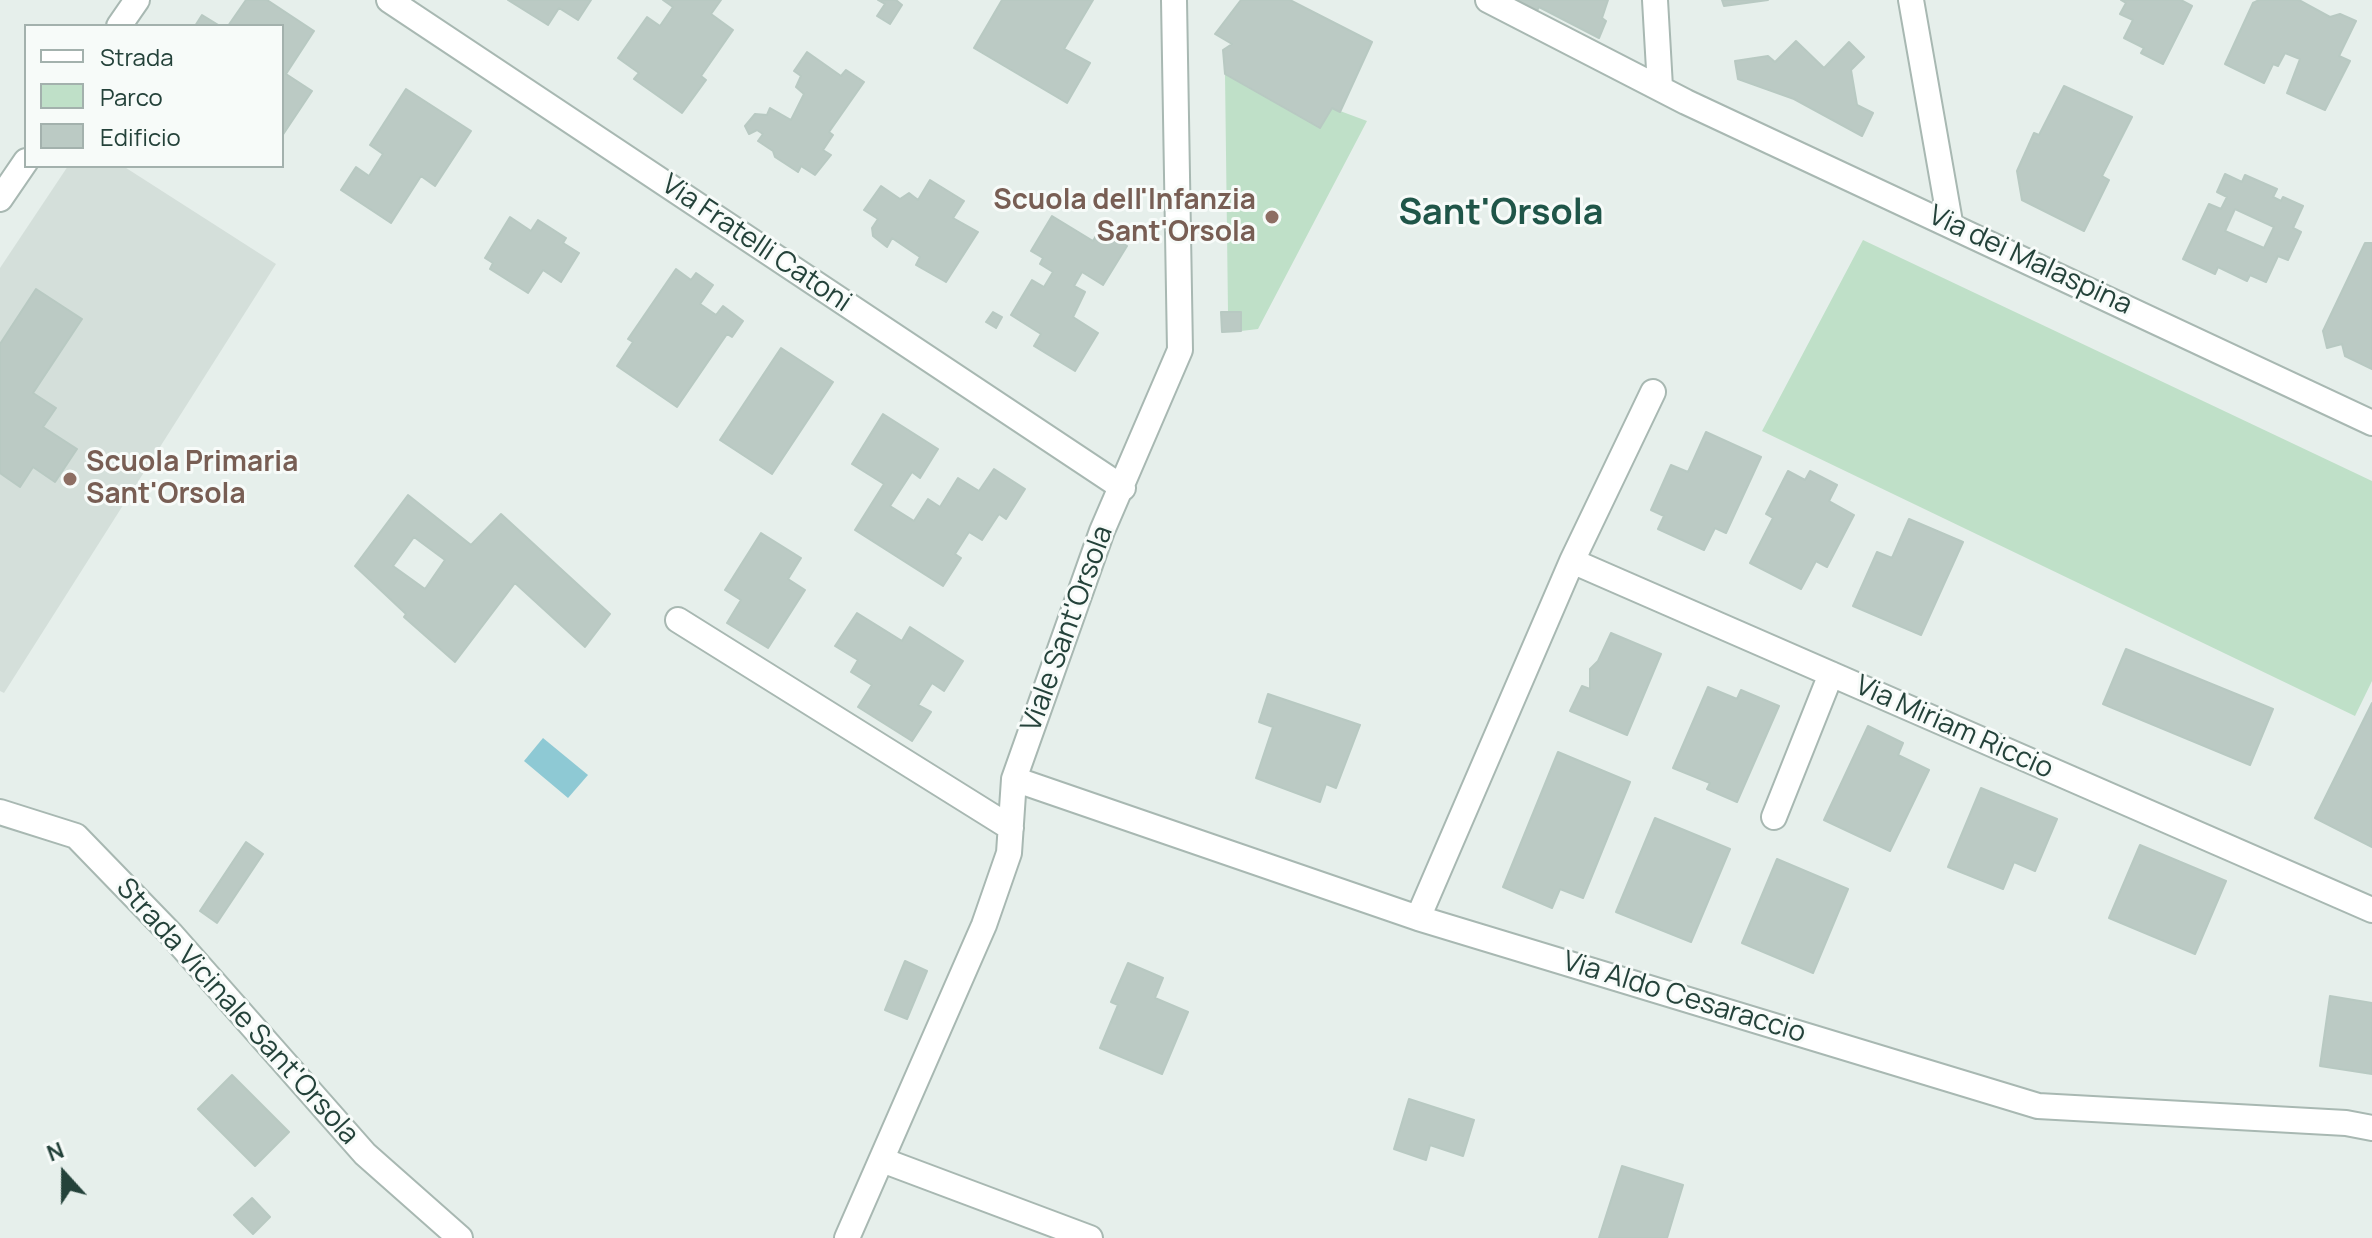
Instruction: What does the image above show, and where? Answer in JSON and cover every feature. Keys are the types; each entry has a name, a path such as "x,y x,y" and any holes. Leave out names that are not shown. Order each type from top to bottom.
{"street":[{"path":"120,24 137,0"},
{"name":"Via Fratelli Catoni","path":"389,0 1123,488"},
{"name":"Viale Sant'Orsola","path":"847,1238 984,925 1009,853 1014,779 1102,531 1180,350 1174,0"},
{"name":"Via dei Malaspina","path":"1488,0 1686,102 1950,222 2372,423"},
{"path":"1655,0 1660,87"},
{"path":"1911,0 1950,222"},
{"path":"0,199 24,164"},
{"path":"1418,918 1572,561 1653,392"},
{"name":"Via Miriam Riccio","path":"1572,561 2372,910"},
{"path":"678,620 1011,828"},
{"path":"1774,817 1831,674"},
{"name":"Via Aldo Cesaraccio","path":"1014,779 1418,918 2038,1106 2346,1123 2372,1128"},
{"name":"Strada Vicinale Sant'Orsola","path":"0,812 76,836 171,934 365,1154 460,1238"},
{"path":"882,1160 1090,1238"}],"shaded area":[{"name":"Scuola Primaria Sant'Orsola","path":"67,168 126,168 276,264 4,693 0,691 0,268"}],"green space":[{"path":"1225,74 1320,128 1332,108 1367,121 1258,329 1241,331 1240,312 1228,312"},
{"path":"1863,240 2372,481 2372,681 2355,716 1762,431"}],"water":[{"path":"543,738 588,775 568,798 524,761"}],"building":[{"path":"246,0 267,0 314,31 286,74 312,91 284,133 284,24 229,24"},
{"path":"508,0 591,0 578,20 559,8 548,25"},
{"path":"663,0 721,0 711,14 733,30 701,76 706,80 682,113 634,79 639,73 618,58 647,17 660,26 673,7"},
{"path":"878,0 896,0 902,5 890,24 877,16 885,4"},
{"path":"1002,0 1093,0 1064,49 1090,63 1067,103 974,48"},
{"path":"1241,0 1290,0 1372,42 1340,112 1332,108 1320,128 1225,74 1223,50 1232,44 1215,34"},
{"path":"1503,0 1608,0 1602,18 1606,21 1599,38 1539,7 1534,16"},
{"path":"1722,0 1768,0 1724,6"},
{"path":"2121,0 2181,0 2192,6 2163,64 2141,53 2144,48 2124,38 2133,20 2120,14 2126,3"},
{"path":"2259,0 2299,0 2330,17 2340,14 2356,21 2339,56 2350,61 2325,110 2287,93 2300,59 2285,53 2278,66 2273,64 2264,83 2225,64 2253,3"},
{"path":"202,15 217,24 196,24"},
{"path":"1796,41 1824,68 1849,42 1864,57 1851,70 1857,105 1873,113 1862,136 1794,99 1738,79 1735,61 1768,56 1775,62"},
{"path":"807,52 841,76 846,70 864,82 829,132 833,135 823,150 831,155 815,175 801,166 798,172 775,157 773,151 758,141 763,134 757,130 749,134 745,126 755,114 767,115 770,108 791,120 804,94 796,87 801,76 794,71"},
{"path":"2064,86 2132,117 2102,176 2109,180 2084,231 2022,200 2017,171 2034,133 2039,135"},
{"path":"406,89 471,131 435,186 421,176 391,223 341,190 356,167 369,176 383,154 370,145"},
{"path":"2225,174 2242,182 2245,175 2277,189 2273,197 2281,201 2283,197 2303,206 2293,228 2301,232 2288,260 2278,256 2266,282 2250,275 2247,281 2218,267 2215,274 2183,259 2209,204 2221,209 2227,197 2217,192","holes":["2235,209 2274,227 2264,248 2225,231"]},
{"path":"930,180 964,201 953,218 978,232 946,282 916,265 920,257 892,238 887,247 873,236 872,228 878,219 864,210 881,186 900,199 909,193 918,200"},
{"path":"1052,216 1093,241 1100,229 1127,246 1103,285 1082,272 1074,286 1085,292 1073,317 1098,333 1075,371 1034,346 1041,334 1011,315 1032,280 1044,287 1053,272 1040,264 1043,258 1031,251"},
{"path":"510,217 531,231 538,220 566,238 563,243 579,253 561,282 543,270 528,293 490,269 493,263 485,258"},
{"path":"2365,243 2372,243 2372,369 2345,356 2342,344 2327,348 2323,331"},
{"path":"676,269 691,280 696,273 713,285 700,304 716,315 723,306 743,321 732,337 727,334 677,407 617,366 633,342 628,339"},
{"path":"36,289 82,319 33,393 56,408 43,427 77,449 55,482 33,467 20,487 0,473 0,344"},
{"path":"993,312 1002,317 996,328 986,322"},
{"path":"1221,312 1241,312 1241,331 1222,332"},
{"path":"781,348 833,382 772,474 720,440"},
{"path":"883,414 938,449 920,478 912,472 890,506 914,521 928,499 940,507 958,478 979,491 994,469 1025,489 1006,519 999,514 982,540 969,532 955,554 961,558 943,586 855,530 884,484 852,464"},
{"path":"1706,432 1761,457 1726,533 1715,528 1704,550 1658,529 1664,516 1651,510 1671,465 1688,472"},
{"path":"1788,471 1805,480 1810,471 1837,485 1829,501 1854,515 1827,567 1816,561 1801,589 1750,563 1773,518 1766,514"},
{"path":"408,495 471,545 501,514 610,614 585,647 515,583 455,662 404,617 406,614 355,566","holes":["414,537 445,560 425,589 393,566"]},
{"path":"1909,519 1963,542 1921,635 1853,606 1877,552 1892,558"},
{"path":"761,533 801,558 788,579 805,590 768,648 727,623 741,600 725,590"},
{"path":"857,613 902,641 910,627 963,661 944,691 932,683 918,705 931,712 912,741 858,707 872,685 851,672 858,660 835,646"},
{"path":"1611,633 1661,654 1627,735 1570,711 1582,686 1590,689 1590,669 1598,661"},
{"path":"2126,649 2273,709 2250,765 2103,704"},
{"path":"1708,687 1737,699 1741,690 1779,706 1737,802 1707,789 1710,783 1673,768"},
{"path":"1268,694 1360,725 1336,788 1326,784 1320,802 1256,778 1273,727 1259,722"},
{"path":"2372,703 2372,847 2315,818"},
{"path":"1868,726 1903,743 1898,755 1929,770 1890,851 1824,820"},
{"path":"1558,752 1630,782 1583,898 1560,889 1552,908 1503,887"},
{"path":"1981,788 2057,819 2035,871 2014,862 2003,889 1948,867"},
{"path":"1655,818 1730,849 1691,942 1616,912"},
{"path":"246,842 263,854 217,923 200,911"},
{"path":"2140,845 2226,881 2195,954 2109,918"},
{"path":"1777,859 1848,889 1813,973 1742,943"},
{"path":"905,961 927,971 907,1019 885,1010"},
{"path":"1128,963 1163,978 1155,998 1188,1012 1162,1074 1100,1048 1118,1005 1111,1002"},
{"path":"2330,996 2372,1003 2372,1074 2320,1066"},
{"path":"232,1075 289,1132 255,1166 198,1109"},
{"path":"1409,1099 1474,1120 1463,1156 1430,1145 1426,1160 1394,1149"},
{"path":"1622,1166 1683,1185 1667,1238 1599,1238"},
{"path":"252,1198 270,1217 253,1234 234,1215"}],"place":[{"name":"Scuola dell'Infanzia Sant'Orsola","path":"1272,217"},
{"name":"Scuola Primaria Sant'Orsola","path":"70,479"}],"district":[{"name":"Sant'Orsola","path":"1501,214"}]}
